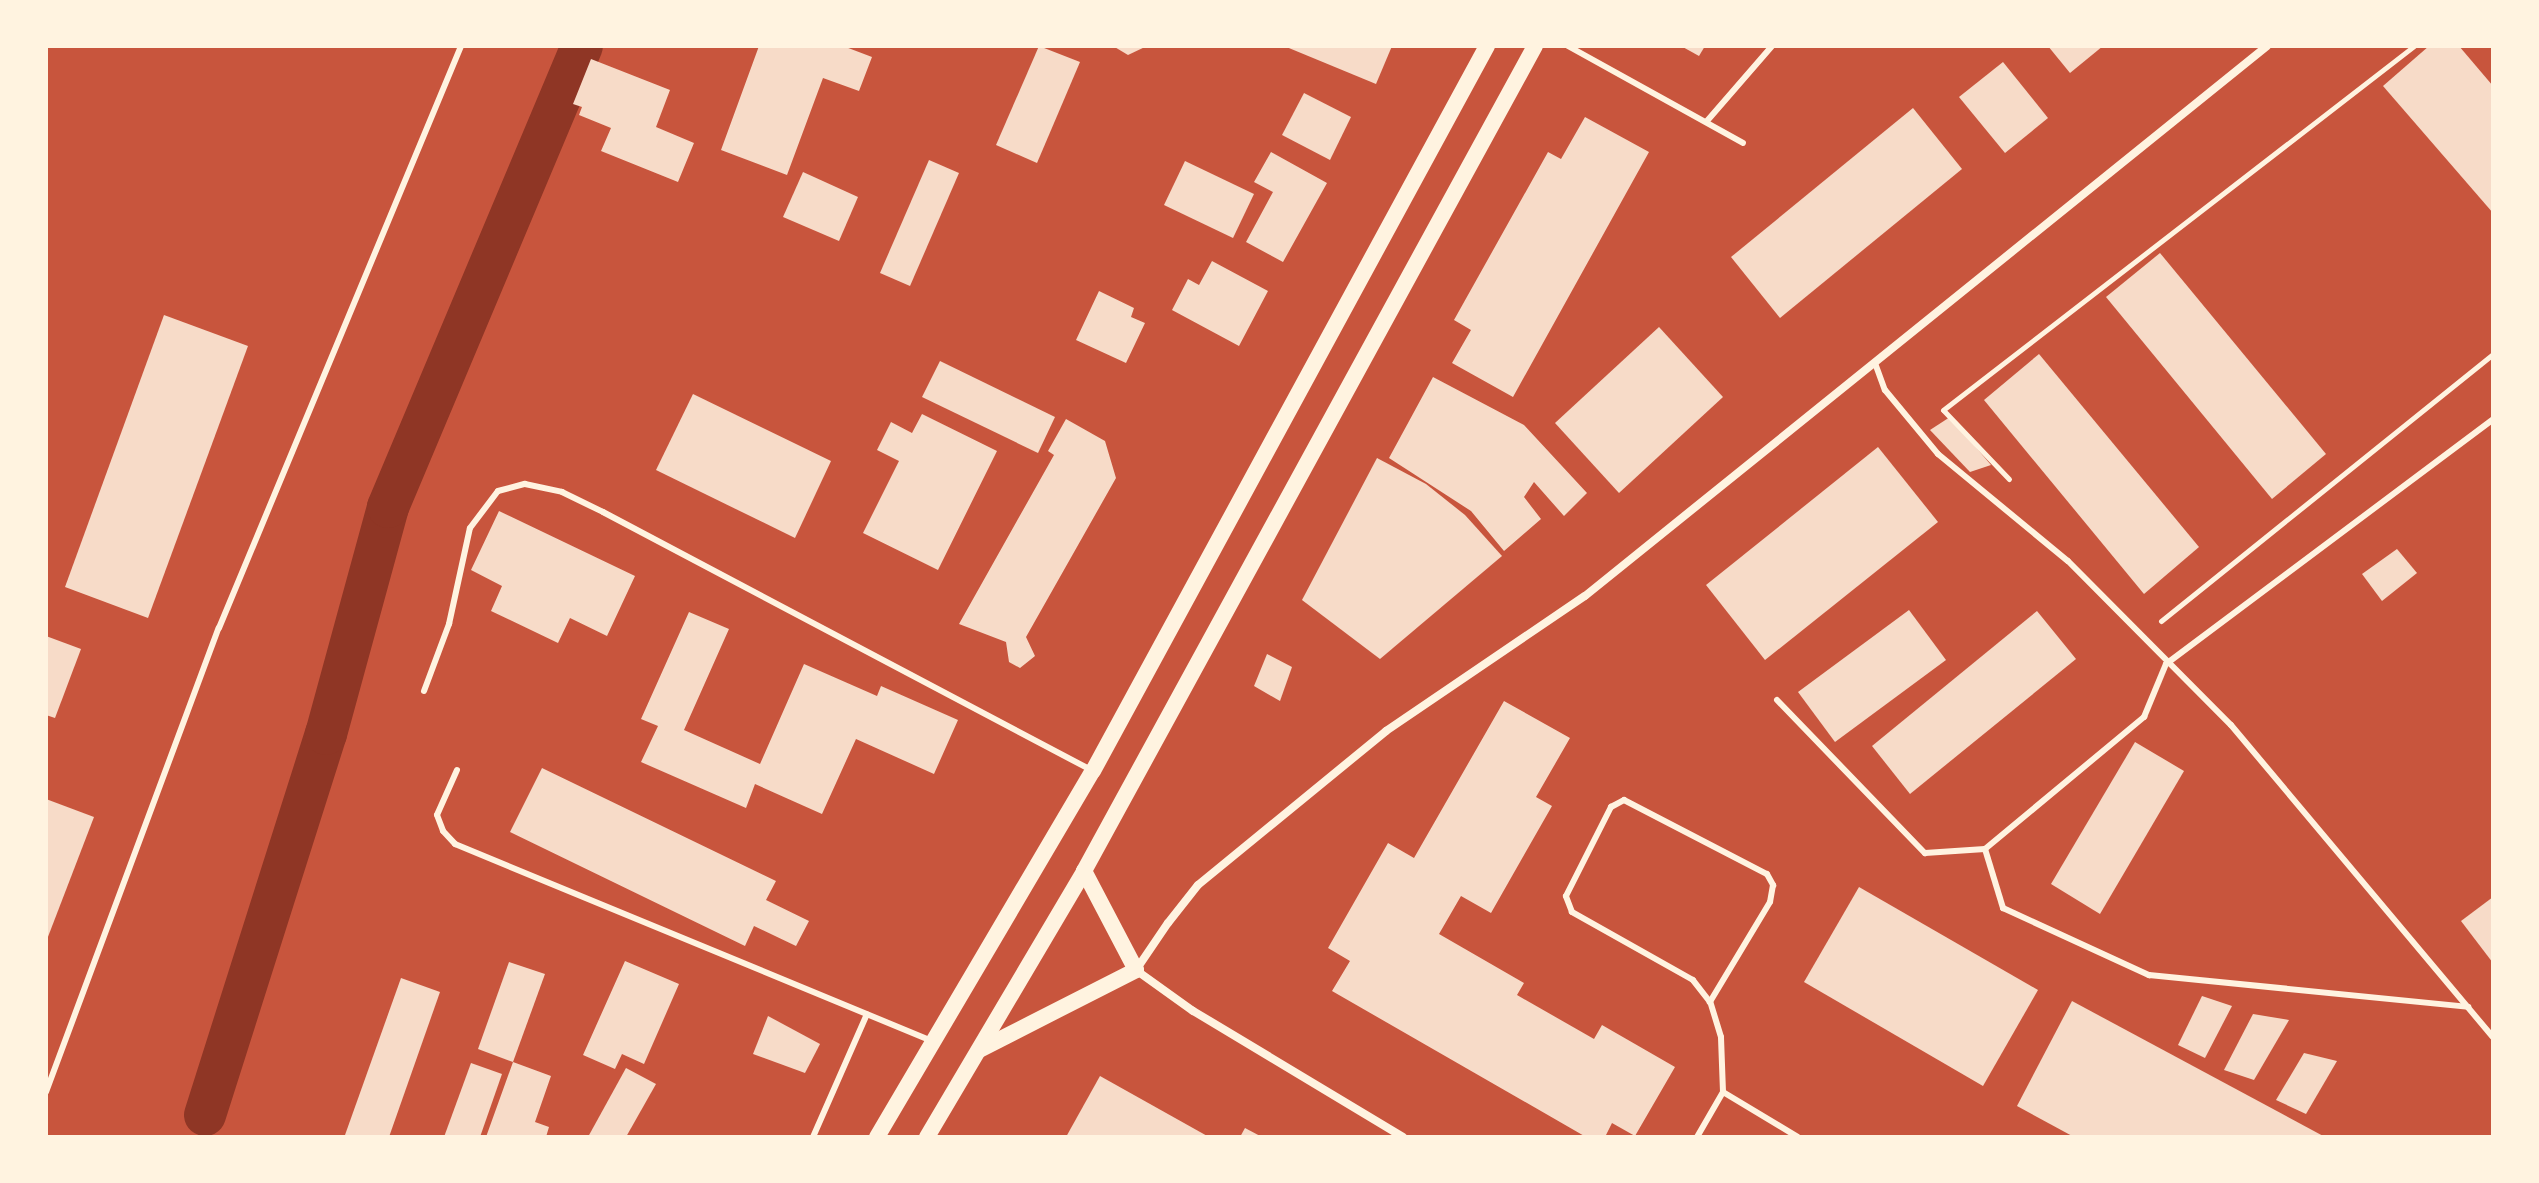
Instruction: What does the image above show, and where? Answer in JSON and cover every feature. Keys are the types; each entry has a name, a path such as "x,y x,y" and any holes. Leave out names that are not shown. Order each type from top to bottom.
{"main road":[{"path":"877,1137 1093,771 1487,46"},
{"path":"927,1137 1084,871 1535,46"},
{"path":"981,1049 1136,970 1084,871"}],"street":[{"path":"1403,1137 1193,1011 1136,970 1198,885 1386,731 1585,596 2267,46"}],"lane":[{"path":"46,1092 219,628 461,46"},
{"path":"1568,46 1743,143"},
{"path":"1707,121 1772,46"},
{"path":"1875,363 1885,390 1938,454 2068,561 2166,664 2231,725 2493,1037"},
{"path":"1777,700 1925,853 1985,849 2144,717 2166,664 2493,419"},
{"path":"424,691 449,624 470,528 498,491 525,484 576,498 1093,771"},
{"path":"457,770 437,815 455,844 934,1042"},
{"path":"1697,1137 1723,1092 1721,1037 1710,1002 1693,980 1572,912 1566,896 1572,877 1611,807 1624,800 1767,874 1773,885 1770,902 1710,1002"},
{"path":"1985,849 2003,908 2149,975 2468,1007"},
{"path":"813,1137 867,1014"},
{"path":"1723,1092 1798,1137"}],"path":[{"path":"2020,490 1943,410 2414,46"},
{"path":"2152,628 2493,354"}],"building":[{"path":"759,46 843,46 872,57 859,91 823,78 787,175 721,150"},
{"path":"1039,46 1080,62 1037,163 996,145"},
{"path":"1113,46 1147,46 1128,55"},
{"path":"1284,46 1392,46 1376,84"},
{"path":"1681,46 1705,46 1699,56"},
{"path":"2048,46 2103,46 2070,73"},
{"path":"2429,46 2459,46 2493,86 2493,213 2383,86"},
{"path":"591,59 670,90 656,127 694,143 678,182 601,151 611,128 579,115 582,107 573,104"},
{"path":"2003,62 2048,118 2005,153 1959,97"},
{"path":"1304,93 1351,117 1330,160 1282,135"},
{"path":"1913,108 1962,169 1780,318 1731,257"},
{"path":"1585,117 1649,152 1513,397 1452,363 1471,330 1454,320 1548,152 1561,159"},
{"path":"1271,152 1327,183 1283,262 1246,242 1273,192 1254,182"},
{"path":"929,160 959,173 910,286 880,273"},
{"path":"1185,161 1254,194 1233,238 1164,205"},
{"path":"803,172 858,197 839,241 783,217"},
{"path":"2160,253 2326,454 2272,499 2106,297"},
{"path":"1212,261 1268,291 1239,346 1172,310 1188,279 1199,285"},
{"path":"1099,291 1134,308 1131,317 1145,323 1126,363 1076,340"},
{"path":"164,315 248,346 148,618 65,587"},
{"path":"1659,327 1723,397 1619,493 1555,423"},
{"path":"2039,354 2199,547 2144,594 1984,400"},
{"path":"940,361 1055,417 1038,453 922,397"},
{"path":"1433,377 1524,425 1587,493 1564,516 1534,482 1524,497 1541,519 1504,551 1471,511 1389,458"},
{"path":"693,394 831,461 795,538 656,470"},
{"path":"922,414 997,451 938,570 863,533 899,461 877,450 891,422 912,433"},
{"path":"1950,417 1991,465 1970,472 1930,430"},
{"path":"1066,419 1105,441 1116,478 1026,637 1035,656 1020,668 1009,662 1006,642 959,624 1054,455 1048,451"},
{"path":"1878,447 1938,522 1765,660 1706,585"},
{"path":"1377,458 1426,484 1465,515 1502,556 1380,659 1302,600"},
{"path":"499,511 635,576 607,636 570,618 558,643 491,611 502,586 471,570"},
{"path":"2397,549 2417,573 2382,601 2362,574"},
{"path":"1909,610 1946,660 1835,742 1798,692"},
{"path":"2037,611 2076,659 1910,794 1872,746"},
{"path":"689,612 729,629 684,730 760,764 804,664 877,696 881,686 958,720 934,774 856,739 822,814 755,784 746,808 641,762 658,726 641,719"},
{"path":"46,636 81,649 55,718 46,715"},
{"path":"1267,654 1292,667 1280,701 1254,686"},
{"path":"1504,701 1570,738 1536,797 1552,806 1491,913 1461,896 1439,934 1524,983 1517,995 1594,1039 1602,1025 1675,1067 1635,1136 1612,1123 1605,1137 1586,1137 1332,991 1350,961 1328,948 1388,843 1414,858"},
{"path":"2135,742 2184,771 2100,914 2051,884"},
{"path":"542,768 776,881 766,900 809,921 796,946 754,926 745,946 510,832"},
{"path":"46,799 94,817 46,942"},
{"path":"1859,887 2038,990 1983,1086 1804,982"},
{"path":"2493,897 2493,963 2461,921"},
{"path":"625,961 679,984 644,1064 622,1054 615,1069 583,1055"},
{"path":"509,962 545,974 513,1062 478,1049"},
{"path":"401,978 440,992 389,1137 350,1137 345,1135"},
{"path":"2202,996 2232,1006 2205,1058 2178,1045"},
{"path":"2072,1001 2325,1137 2074,1137 2017,1106"},
{"path":"2253,1014 2289,1020 2254,1080 2224,1070"},
{"path":"768,1016 820,1044 805,1073 753,1054"},
{"path":"2304,1053 2337,1061 2306,1114 2276,1100"},
{"path":"513,1062 551,1076 535,1122 549,1127 546,1137 486,1137"},
{"path":"471,1063 502,1074 480,1137 444,1137"},
{"path":"626,1068 656,1084 626,1137 588,1137"},
{"path":"1100,1076 1209,1137 1066,1137"},
{"path":"1245,1128 1262,1137 1240,1137"}],"waterway":[{"path":"205,1115 326,734 388,507 582,46"}]}
